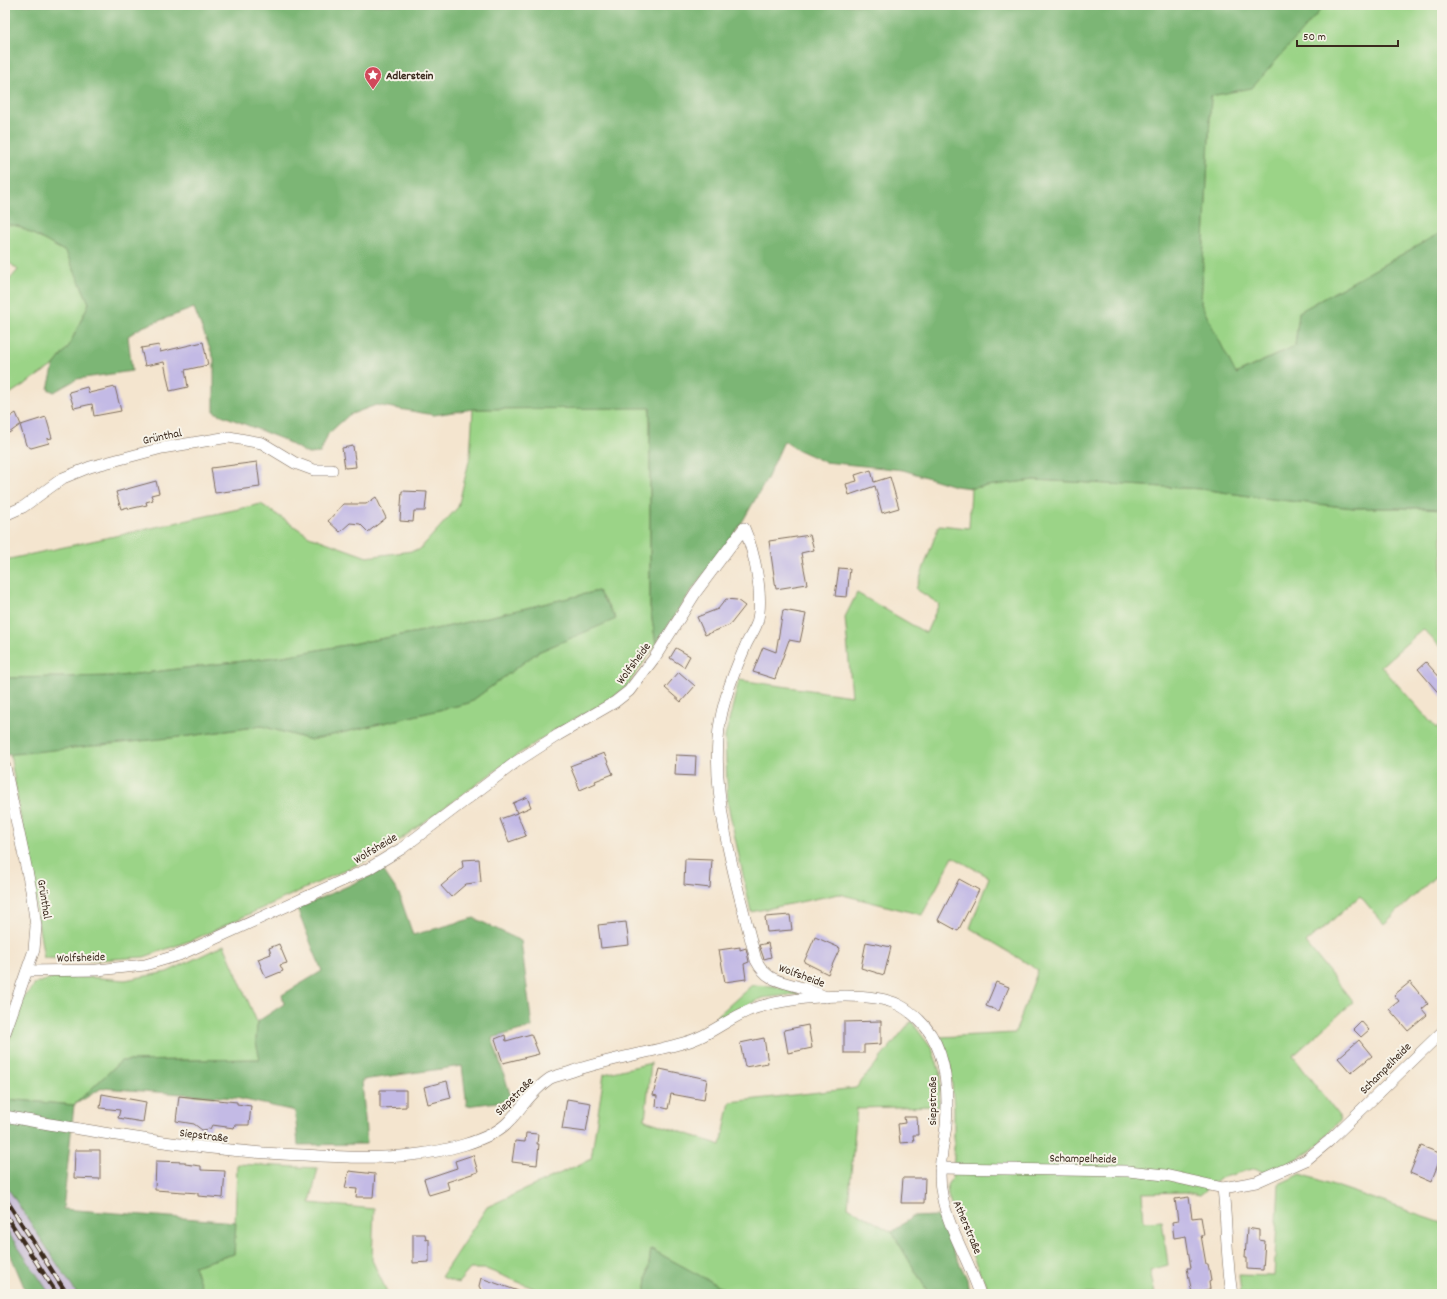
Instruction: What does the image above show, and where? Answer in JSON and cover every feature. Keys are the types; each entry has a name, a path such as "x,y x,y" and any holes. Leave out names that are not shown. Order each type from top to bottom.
{"street":[{"name":"Grünthal","path":"5,515 23,507 63,478 90,467 162,448 229,438 262,443 295,463 314,470 332,470"},
{"name":"Wolfsheide","path":"27,971 97,970 145,966 179,955 348,878 400,849 516,762 558,735 615,702 629,691 655,657 696,592 744,528 755,561 760,608 756,624 745,648 723,710 718,740 720,808 756,960 762,971 773,980 804,988 826,997"},
{"name":"Grünthal","path":"5,767 31,890 36,926 34,950 5,1032"},
{"name":"Siepstraße","path":"5,1116 184,1146 250,1153 354,1157 411,1155 455,1146 485,1137 509,1122 524,1102 550,1079 588,1066 689,1042 716,1030 747,1011 773,1002 826,997 866,997 899,1004 920,1020 931,1034 938,1048 945,1071 948,1099 940,1168"},
{"name":"Schampelheide","path":"940,1168 1128,1171 1164,1175 1223,1188 1256,1182 1306,1160 1329,1141 1442,1032"},
{"name":"Atherstraße","path":"940,1168 940,1190 945,1212 973,1272 980,1294"},
{"path":"1223,1188 1227,1228 1229,1275 1232,1294"}],"shaded area":[{"path":"5,1184 77,1294 50,1294 5,1228"}],"green space":[{"path":"5,5 1325,5 1252,88 1211,96 1201,304 1236,374 1295,346 1299,312 1442,232 1442,509 1354,508 1262,498 1202,489 1034,480 971,488 955,486 903,470 825,462 796,449 784,441 767,479 741,524 692,590 656,644 650,606 650,408 473,409 434,415 376,405 349,415 328,434 320,453 308,454 282,439 214,412 214,359 194,308 142,327 128,336 132,371 77,379 54,392 48,389 54,365 69,346 89,303 66,252 18,226 5,224"},
{"path":"1325,5 1442,5 1442,232 1299,312 1295,346 1235,374 1201,304 1211,96 1252,87"},
{"path":"5,224 18,226 66,252 89,303 69,346 54,365 5,397 5,285 18,270 5,259"},
{"path":"650,407 650,606 656,644 627,686 611,699 556,729 517,755 398,841 365,861 195,939 144,957 97,960 44,958 10,754 189,736 262,726 311,740 469,703 538,652 616,618 598,591 446,627 284,656 120,676 5,678 5,560 261,504 309,536 367,557 419,550 458,507 470,457 473,409"},
{"path":"1034,480 1202,489 1262,498 1354,508 1442,509 1442,649 1423,629 1381,666 1436,728 1442,723 1442,877 1439,873 1384,924 1360,896 1306,943 1353,1002 1293,1056 1341,1119 1314,1149 1287,1165 1265,1173 1255,1168 1220,1178 1200,1195 1185,1192 1142,1193 1144,1222 1162,1221 1168,1265 1150,1270 1155,1294 990,1294 955,1218 948,1196 947,1185 952,1178 954,1159 954,1107 950,1063 940,1037 1015,1033 1038,970 970,928 989,877 953,857 922,915 839,894 751,912 728,805 725,737 739,680 852,696 845,617 857,593 926,633 939,604 916,589 939,525 969,528 971,488"},
{"path":"598,591 616,619 538,652 469,703 311,740 262,726 189,736 5,755 5,678 120,676 284,656 446,627"},
{"path":"383,870 399,894 413,935 474,918 521,941 532,1027 492,1038 512,1100 467,1106 462,1066 362,1080 367,1144 298,1145 295,1111 236,1098 102,1088 74,1105 121,1061 260,1059 256,1042 257,1022 284,1004 282,995 322,971 297,909"},
{"path":"224,945 257,1022 256,1042 261,1059 121,1061 74,1105 5,1099 5,1054 23,998 36,983 54,978 88,977 125,980 167,972"},
{"path":"752,985 774,986 799,994 762,998 714,1022 716,1017"},
{"path":"911,1021 932,1049 941,1075 939,1106 857,1108 848,1207 892,1232 929,1294 733,1294 651,1249 645,1294 548,1294 486,1269 470,1269 458,1283 441,1277 487,1207 591,1159 604,1074 651,1063 645,1120 721,1145 730,1102 856,1088"},
{"path":"5,1099 74,1105 63,1209 236,1222 234,1254 194,1266 204,1294 77,1294 5,1184"},
{"path":"237,1164 318,1168 310,1203 374,1209 372,1260 388,1294 204,1294 193,1266 234,1254"},
{"path":"1301,1174 1442,1222 1442,1294 1241,1294 1239,1275 1274,1276 1279,1184"},
{"path":"937,1216 967,1279 969,1294 929,1294 892,1232 912,1217"},
{"path":"5,1228 50,1294 27,1294 6,1244"},
{"path":"651,1249 730,1292 733,1294 645,1294"}],"building":[{"path":"203,342 208,365 185,370 188,387 170,391 164,362 145,366 141,348 159,345 160,352"},
{"path":"87,387 89,393 115,387 121,411 94,416 92,404 74,408 69,392"},
{"path":"16,413 21,425 46,417 52,438 47,439 49,443 31,448 26,445 20,425 9,433 5,427 5,420"},
{"path":"353,446 356,467 345,468 342,448"},
{"path":"257,462 260,487 215,493 211,468"},
{"path":"871,470 874,482 890,477 899,508 882,513 875,486 849,495 846,484 857,481 855,475"},
{"path":"156,481 159,493 151,495 153,500 146,502 147,505 129,509 128,507 121,509 116,492"},
{"path":"402,491 427,492 425,511 414,511 413,522 400,521"},
{"path":"376,497 386,518 368,532 360,524 350,523 340,532 328,521 343,504 366,504"},
{"path":"810,535 814,550 801,553 807,584 776,589 769,541"},
{"path":"839,568 850,569 847,597 835,596"},
{"path":"726,599 737,600 745,606 730,625 705,635 697,617 718,609"},
{"path":"783,610 806,614 800,642 789,640 775,679 753,672 763,647 776,652"},
{"path":"676,648 690,656 684,667 670,658"},
{"path":"1426,662 1442,680 1442,697 1418,669"},
{"path":"679,672 695,686 681,702 665,688"},
{"path":"604,753 613,774 595,781 596,783 580,790 570,766"},
{"path":"676,755 696,756 695,776 675,775"},
{"path":"527,797 531,807 517,813 513,803"},
{"path":"517,813 526,836 509,842 500,819"},
{"path":"479,859 481,882 466,884 451,897 441,886 463,867 462,860"},
{"path":"685,859 712,860 710,888 684,885"},
{"path":"959,879 979,890 958,931 938,920"},
{"path":"790,915 792,930 767,932 765,917"},
{"path":"626,922 629,945 601,948 598,925"},
{"path":"815,937 840,948 828,974 804,962"},
{"path":"866,942 891,947 884,975 861,968"},
{"path":"768,943 771,957 764,959 759,945"},
{"path":"279,944 287,963 280,965 283,971 266,978 258,959 271,954 269,948"},
{"path":"740,947 740,950 746,948 749,962 744,964 746,979 725,982 719,950"},
{"path":"996,982 1009,987 999,1011 986,1006"},
{"path":"1410,982 1428,1004 1422,1009 1427,1015 1408,1031 1389,1009 1399,1001 1394,995"},
{"path":"881,1021 881,1044 864,1045 864,1053 844,1053 844,1022"},
{"path":"1361,1021 1369,1030 1361,1037 1353,1029"},
{"path":"808,1025 812,1048 788,1053 784,1030"},
{"path":"531,1034 539,1054 503,1063 495,1039 505,1035 506,1041"},
{"path":"764,1038 768,1063 745,1067 740,1043"},
{"path":"1359,1040 1372,1056 1351,1073 1338,1058"},
{"path":"660,1069 707,1079 704,1100 671,1094 668,1109 656,1106 657,1096 653,1095"},
{"path":"447,1081 451,1098 428,1104 424,1087"},
{"path":"380,1090 406,1090 406,1107 380,1108"},
{"path":"102,1094 146,1102 143,1122 118,1118 120,1110 100,1108"},
{"path":"179,1096 237,1102 237,1104 251,1106 249,1125 235,1125 234,1128 212,1125 210,1129 202,1130 194,1124 176,1121"},
{"path":"567,1099 591,1103 586,1132 562,1129"},
{"path":"904,1117 917,1117 918,1135 913,1135 914,1142 900,1143 898,1124 905,1123"},
{"path":"526,1133 538,1134 537,1144 539,1144 537,1165 512,1162 515,1141 525,1142"},
{"path":"1421,1146 1442,1154 1431,1182 1410,1173"},
{"path":"75,1150 100,1150 100,1179 74,1178"},
{"path":"473,1155 478,1172 447,1182 449,1189 429,1195 424,1179 457,1168 455,1161"},
{"path":"156,1161 185,1162 185,1164 201,1166 201,1170 225,1171 223,1198 198,1196 198,1193 155,1190"},
{"path":"349,1171 375,1174 373,1197 356,1197 357,1189 345,1188"},
{"path":"903,1178 925,1178 924,1203 901,1203"},
{"path":"1189,1197 1192,1218 1201,1217 1204,1235 1201,1235 1206,1264 1208,1264 1211,1281 1209,1282 1210,1289 1192,1293 1187,1268 1191,1268 1186,1236 1174,1238 1172,1222 1178,1221 1175,1199"},
{"path":"1247,1228 1259,1230 1259,1240 1265,1241 1263,1270 1247,1269 1247,1258 1245,1258"},
{"path":"413,1234 425,1234 426,1240 429,1239 429,1262 413,1263"},
{"path":"481,1278 521,1292 521,1294 483,1294 479,1286"}],"railway":[{"path":"5,1198 67,1294"},
{"path":"5,1214 57,1294"}],"place":[{"name":"Adlerstein","path":"373,90"}]}
